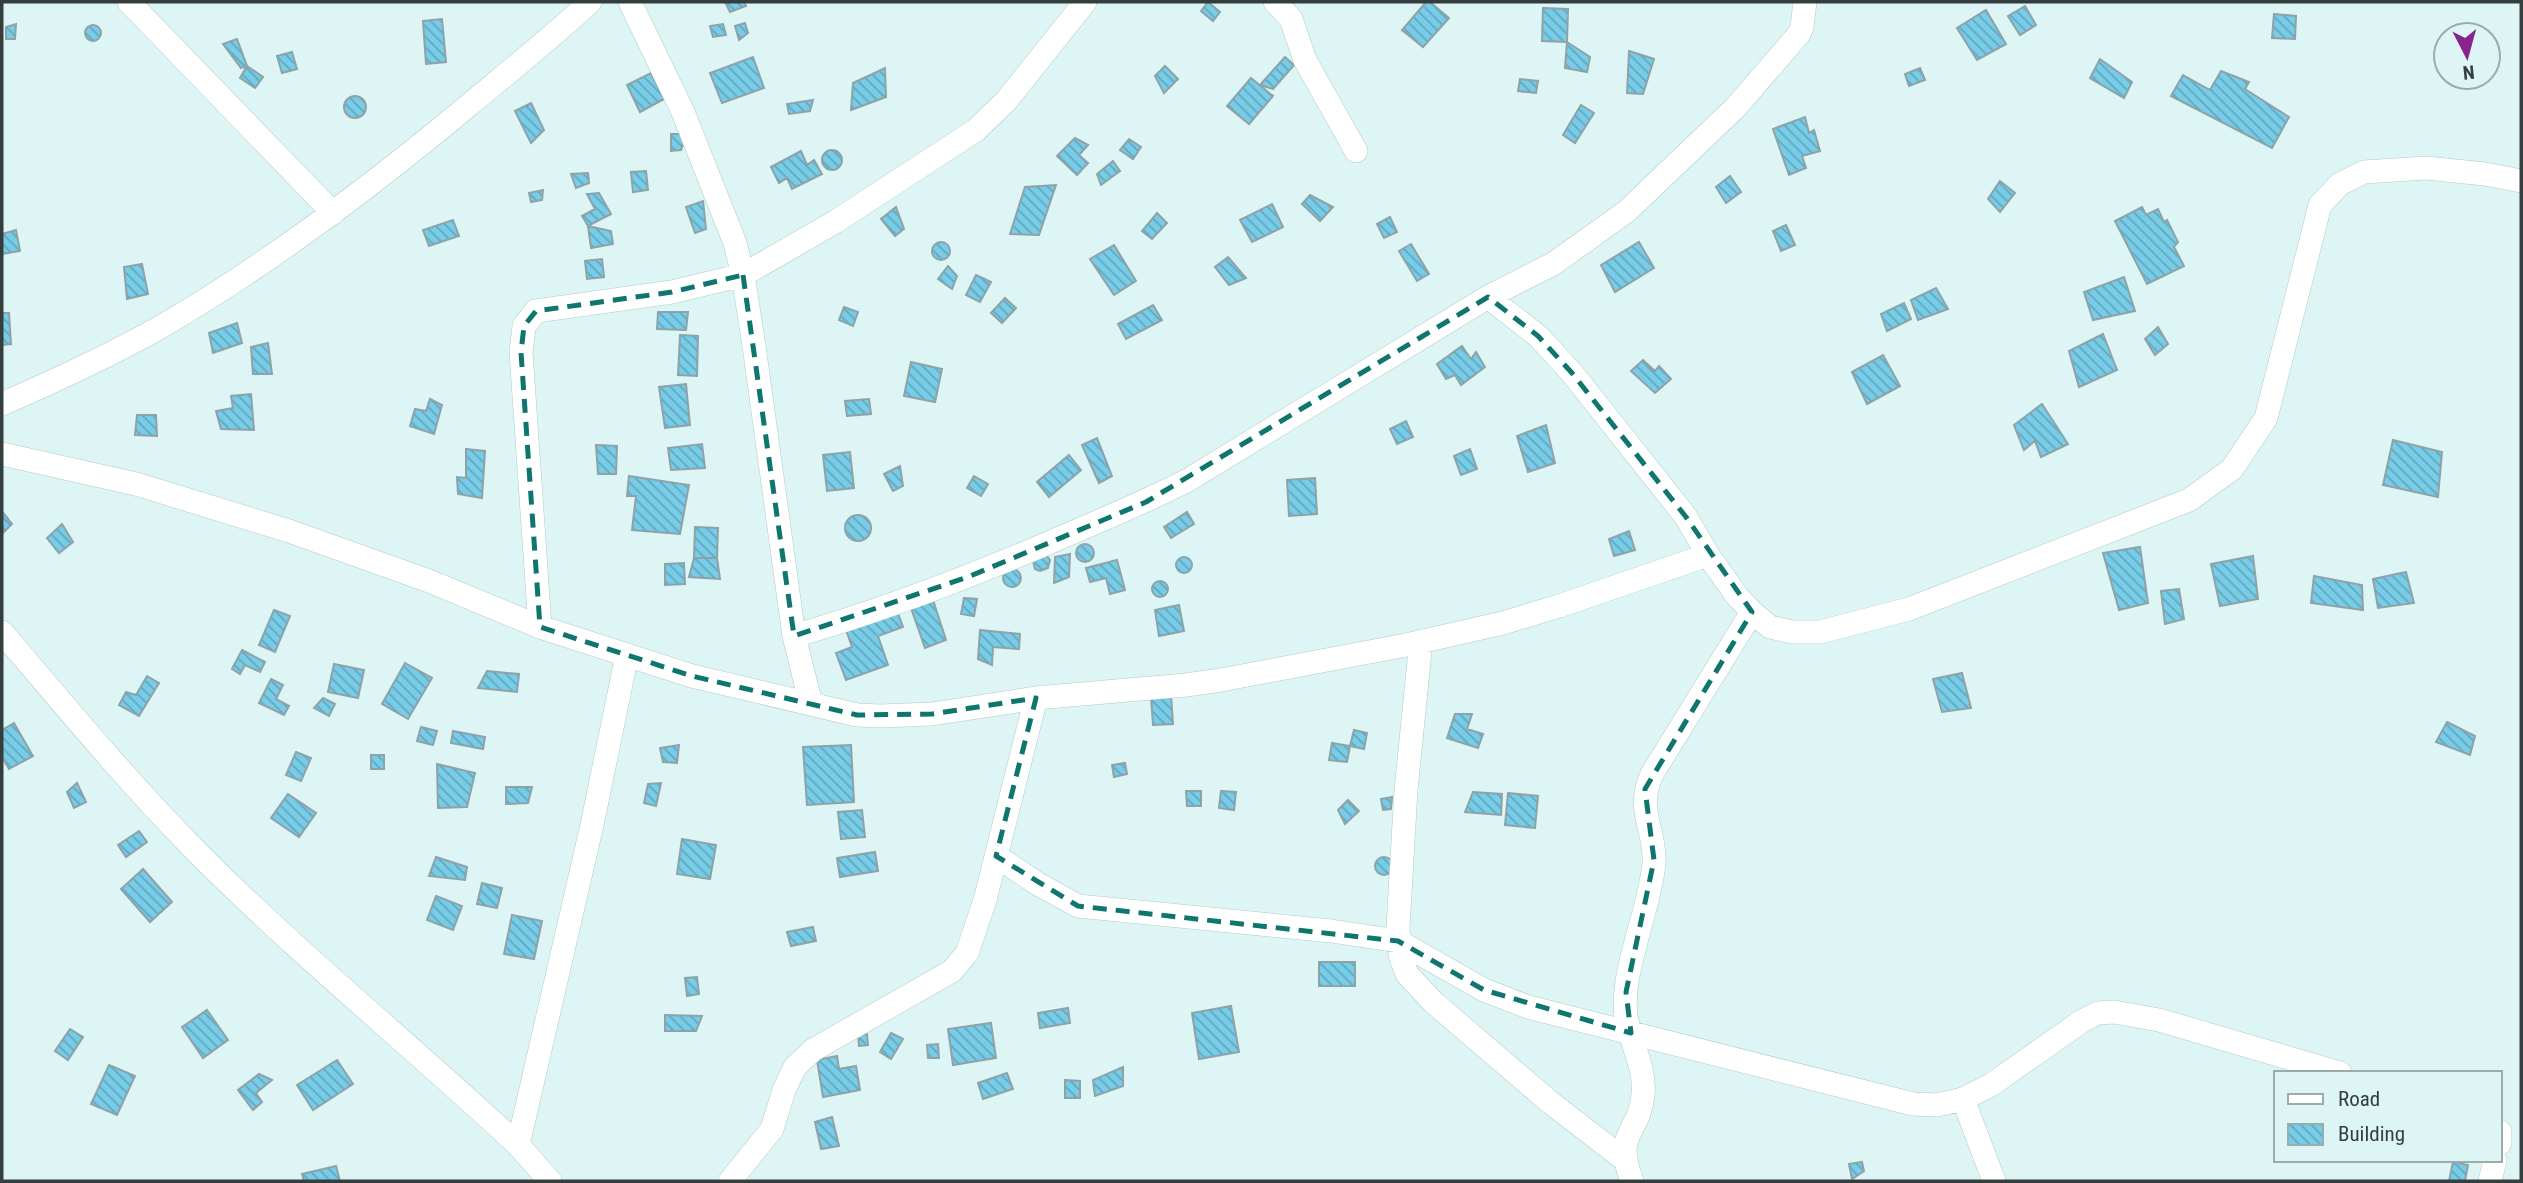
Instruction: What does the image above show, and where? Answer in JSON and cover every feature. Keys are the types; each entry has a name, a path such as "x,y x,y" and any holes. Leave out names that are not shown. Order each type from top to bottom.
{"street":[{"path":"129,2 333,213"},
{"path":"2,404 81,369 164,325 333,213 434,134 590,2"},
{"path":"630,2 683,112 735,243 743,275 794,636 811,704"},
{"path":"540,627 521,352 524,326 536,311 672,292 743,275 835,222 976,130 1006,101 1085,2"},
{"path":"1275,2 1291,19 1305,60 1356,151"},
{"path":"794,636 843,622 968,577 1146,502 1188,480 1488,297 1553,264 1646,196 1736,107 1799,34 1805,2"},
{"path":"1488,297 1538,336 1572,373 1686,517 1708,555 1752,612 1770,627 1792,632 1820,632 1909,609 2189,500 2232,469 2266,418 2320,205 2340,184 2364,173 2426,169 2485,174 2521,181"},
{"path":"2,454 136,484 289,531 429,581 540,627 692,676 857,715 932,714 1036,698 1186,685 1421,641 1503,623 1708,555"},
{"path":"1628,1171 1624,1145 1644,1093 1626,1017 1626,992 1654,860 1644,809 1645,789 1651,774 1752,612"},
{"path":"2,632 90,735 196,850 274,925 518,1145 550,1181"},
{"path":"1421,641 1406,790 1398,941 1407,974 1433,1002 1628,1171"},
{"path":"518,1145 592,825 627,655"},
{"path":"730,1181 772,1129 784,1090 795,1067 813,1050 952,971 967,954 996,856 1036,698"},
{"path":"996,856 1078,906 1331,931 1398,941 1449,971 1528,1007 1913,1104 1937,1105 1963,1099 1991,1084 2082,1020 2098,1013 2114,1012 2159,1020 2333,1071"},
{"path":"1963,1099 1994,1181"},
{"path":"2490,1181 2495,1162"}],"highlighted area":[{"path":"743,275 794,636 968,577 1146,502 1488,297 1538,336 1572,373 1686,517 1752,612 1645,789 1654,860 1626,992 1631,1033 1484,990 1398,941 1078,906 996,856 1036,698 932,714 857,715 692,676 540,627 521,352 524,326 536,311 672,292"}],"building":[{"path":"725,2 744,2 746,6 730,12"},
{"path":"1208,2 1220,12 1213,21 1201,11"},
{"path":"1426,2 1430,2 1449,18 1423,47 1402,30"},
{"path":"2025,6 2036,25 2020,35 2008,16"},
{"path":"1543,8 1568,9 1567,42 1542,41"},
{"path":"1986,10 2006,44 1977,60 1957,28"},
{"path":"2274,14 2296,16 2295,39 2272,38"},
{"path":"442,19 446,62 426,64 423,21"},
{"path":"745,23 748,33 739,40 735,26"},
{"path":"16,24 15,39 6,39 6,27"},
{"path":"723,24 726,35 713,37 710,26"},
{"path":"90,25 96,25 101,33 99,39 90,41 85,36 85,30"},
{"path":"237,39 247,66 241,68 223,44"},
{"path":"1567,42 1590,57 1587,72 1565,68"},
{"path":"1629,51 1654,59 1643,94 1627,93"},
{"path":"292,52 297,69 282,73 277,56"},
{"path":"753,57 764,88 722,103 710,73"},
{"path":"1285,57 1294,65 1273,89 1260,85"},
{"path":"2100,59 2132,82 2124,98 2090,78"},
{"path":"247,66 263,77 255,88 240,78"},
{"path":"1165,66 1178,79 1164,93 1155,76"},
{"path":"885,68 886,97 851,110 853,83"},
{"path":"1920,68 1925,80 1909,86 1905,74"},
{"path":"2221,71 2249,82 2245,89 2289,117 2272,148 2171,96 2183,75 2210,90"},
{"path":"651,73 664,99 640,112 627,85"},
{"path":"1251,78 1273,96 1249,124 1227,106"},
{"path":"1520,79 1538,81 1536,93 1518,91"},
{"path":"355,96 363,99 366,107 363,115 355,118 347,115 344,107 347,99"},
{"path":"813,100 810,111 789,114 787,104"},
{"path":"531,103 544,130 531,143 515,111"},
{"path":"1581,105 1594,113 1575,143 1563,135"},
{"path":"1805,117 1809,133 1814,130 1820,151 1802,156 1806,168 1789,175 1773,129"},
{"path":"671,134 687,134 681,150 671,151"},
{"path":"1075,138 1088,145 1079,155 1088,163 1077,175 1057,156"},
{"path":"1129,139 1141,147 1133,159 1120,150"},
{"path":"832,150 839,153 842,160 839,167 832,170 825,167 822,160 825,153"},
{"path":"801,151 807,165 814,160 822,174 792,189 787,178 779,183 771,167"},
{"path":"1113,161 1120,171 1101,185 1097,174"},
{"path":"646,171 648,190 633,192 631,172"},
{"path":"588,173 589,183 576,188 571,174"},
{"path":"1730,176 1741,192 1726,203 1716,187"},
{"path":"2000,181 2015,193 2000,212 1988,199"},
{"path":"1056,185 1039,235 1010,234 1025,187"},
{"path":"543,190 542,200 531,202 529,193"},
{"path":"599,193 611,214 588,226 582,216 595,209 587,194"},
{"path":"1310,195 1333,207 1320,221 1302,204"},
{"path":"703,201 706,229 695,233 686,207"},
{"path":"1272,204 1283,227 1252,242 1240,220"},
{"path":"896,207 904,229 895,236 881,219"},
{"path":"2142,207 2146,215 2158,209 2164,222 2167,220 2178,242 2174,247 2184,266 2147,284 2115,221"},
{"path":"1157,213 1167,223 1152,239 1142,231"},
{"path":"1390,217 1397,232 1384,238 1377,224"},
{"path":"453,220 459,236 429,246 423,230"},
{"path":"1786,225 1795,245 1781,251 1773,231"},
{"path":"588,226 611,231 613,244 591,248"},
{"path":"16,230 20,251 2,254 2,234"},
{"path":"941,242 947,245 950,251 947,257 941,260 935,257 932,251 935,245"},
{"path":"1639,242 1654,268 1615,292 1601,265"},
{"path":"1411,244 1429,274 1417,281 1399,251"},
{"path":"1114,245 1136,281 1114,295 1090,259"},
{"path":"1228,257 1246,278 1229,285 1215,267"},
{"path":"602,259 604,277 587,279 585,261"},
{"path":"142,264 148,294 127,299 124,267"},
{"path":"948,266 957,276 952,289 938,279"},
{"path":"976,275 991,282 980,302 966,295"},
{"path":"2124,277 2135,311 2093,320 2084,292"},
{"path":"1936,288 1948,309 1918,320 1911,300"},
{"path":"1005,298 1016,308 1002,323 991,313"},
{"path":"1904,303 1911,319 1887,331 1881,314"},
{"path":"1153,305 1162,320 1126,339 1118,324"},
{"path":"844,307 858,312 853,326 839,320"},
{"path":"658,312 688,312 686,330 657,329"},
{"path":"2,313 9,313 11,344 2,345"},
{"path":"237,323 242,343 213,353 209,333"},
{"path":"2158,327 2168,344 2155,355 2145,339"},
{"path":"2103,334 2117,370 2079,387 2069,351"},
{"path":"680,335 698,336 697,376 678,375"},
{"path":"268,343 272,374 253,374 251,347"},
{"path":"1462,346 1471,359 1476,352 1485,367 1461,385 1455,375 1446,379 1437,364"},
{"path":"1883,355 1900,386 1867,404 1852,372"},
{"path":"1643,360 1655,371 1659,366 1671,379 1655,393 1631,371"},
{"path":"911,362 942,369 935,402 904,396"},
{"path":"686,384 690,425 665,428 659,387"},
{"path":"251,394 254,430 221,429 216,411 233,408 231,396"},
{"path":"430,399 442,405 434,434 410,426 415,409 426,411"},
{"path":"869,399 871,414 847,416 845,401"},
{"path":"2042,404 2068,444 2041,457 2035,441 2024,450 2014,425"},
{"path":"137,415 156,415 157,436 135,435"},
{"path":"1406,421 1413,437 1397,444 1390,429"},
{"path":"1546,425 1555,463 1528,472 1517,436"},
{"path":"1097,438 1112,476 1099,483 1082,445"},
{"path":"2393,440 2442,452 2438,497 2383,485"},
{"path":"702,444 705,468 671,470 668,448"},
{"path":"596,445 617,446 616,474 598,474"},
{"path":"466,449 485,451 482,498 458,494 457,477 466,478"},
{"path":"1470,449 1477,469 1461,475 1454,456"},
{"path":"850,452 854,488 827,491 823,455"},
{"path":"1069,455 1081,470 1049,497 1037,482"},
{"path":"900,466 903,486 893,491 884,474"},
{"path":"629,476 689,485 680,534 632,530 636,496 627,496"},
{"path":"974,476 988,484 981,496 967,488"},
{"path":"1315,478 1317,514 1289,516 1287,480"},
{"path":"2,511 12,524 2,534"},
{"path":"1187,512 1194,524 1171,538 1164,527"},
{"path":"858,515 867,519 871,528 867,537 858,541 849,537 845,528 849,519"},
{"path":"62,524 73,542 59,553 47,538"},
{"path":"695,527 718,528 717,558 694,558"},
{"path":"1629,531 1635,550 1614,556 1609,539"},
{"path":"1085,544 1091,547 1094,553 1091,559 1085,562 1079,559 1076,553 1079,547"},
{"path":"2140,547 2148,603 2119,610 2103,553"},
{"path":"1070,554 1069,577 1054,583 1055,557"},
{"path":"1046,555 1050,560 1048,568 1040,571 1035,569 1033,561"},
{"path":"2253,556 2258,599 2220,606 2211,564"},
{"path":"1184,557 1190,559 1190,571 1184,573 1178,571 1176,565 1178,559"},
{"path":"694,558 717,558 720,579 689,577"},
{"path":"1117,560 1125,590 1110,594 1106,578 1090,582 1086,568"},
{"path":"684,563 685,584 665,585 665,564"},
{"path":"1008,569 1016,569 1021,578 1019,585 1008,587 1003,582 1003,574"},
{"path":"2406,572 2414,603 2378,608 2373,579"},
{"path":"2314,576 2362,585 2363,610 2311,603"},
{"path":"1160,581 1168,589 1160,597 1152,589"},
{"path":"2179,589 2184,619 2165,624 2161,591"},
{"path":"964,598 977,599 974,616 961,614"},
{"path":"933,600 946,640 925,648 911,608"},
{"path":"1179,605 1184,631 1159,636 1155,610"},
{"path":"896,608 903,627 878,636 888,665 846,680 836,653 852,647 845,627"},
{"path":"274,610 290,616 275,652 259,645"},
{"path":"980,630 1020,634 1019,649 993,647 992,665 978,659"},
{"path":"242,650 265,662 260,672 245,665 240,674 232,669"},
{"path":"405,663 432,678 408,719 382,704"},
{"path":"334,664 364,670 358,698 328,692"},
{"path":"487,671 519,674 517,692 478,688"},
{"path":"1962,673 1971,708 1942,712 1933,679"},
{"path":"147,676 159,683 139,716 119,705 126,692 136,695"},
{"path":"271,679 283,685 276,699 289,706 284,715 259,703"},
{"path":"1171,695 1173,724 1153,725 1151,697"},
{"path":"323,698 335,704 329,716 314,708"},
{"path":"1455,714 1472,714 1467,729 1483,734 1478,748 1447,738"},
{"path":"2447,722 2475,736 2470,755 2436,742"},
{"path":"14,723 33,756 9,769 2,757 2,730"},
{"path":"421,727 437,731 433,745 417,741"},
{"path":"1354,730 1367,733 1364,749 1350,746"},
{"path":"453,731 485,737 483,749 451,743"},
{"path":"1332,743 1350,746 1347,762 1329,760"},
{"path":"679,745 677,763 663,762 660,748"},
{"path":"851,745 854,802 807,805 803,747"},
{"path":"296,752 311,758 301,781 286,775"},
{"path":"371,755 384,755 384,769 371,769"},
{"path":"1125,763 1127,774 1114,777 1112,765"},
{"path":"437,764 475,773 467,807 438,808"},
{"path":"77,783 86,802 74,808 67,792"},
{"path":"661,783 656,806 644,803 648,784"},
{"path":"506,787 532,787 528,803 506,804"},
{"path":"1186,791 1201,791 1201,806 1187,806"},
{"path":"1221,791 1236,792 1234,810 1219,808"},
{"path":"1473,792 1502,794 1501,815 1465,812"},
{"path":"1508,793 1538,796 1535,828 1505,825"},
{"path":"288,794 316,813 299,837 271,818"},
{"path":"1392,797 1391,809 1383,810 1381,799"},
{"path":"1348,800 1359,811 1345,824 1338,810"},
{"path":"862,810 865,837 841,839 838,812"},
{"path":"139,831 147,842 126,857 118,845"},
{"path":"682,839 716,845 710,879 677,874"},
{"path":"875,852 878,871 840,877 837,858"},
{"path":"436,857 467,867 465,880 429,876"},
{"path":"1380,857 1388,857 1393,866 1391,873 1380,875 1375,870 1375,862"},
{"path":"143,869 172,902 150,922 121,889"},
{"path":"482,883 502,888 497,908 477,904"},
{"path":"436,896 462,906 453,930 427,920"},
{"path":"512,915 542,921 534,959 504,954"},
{"path":"813,927 816,941 791,946 787,932"},
{"path":"1319,962 1355,962 1355,986 1319,986"},
{"path":"697,977 699,994 687,996 685,978"},
{"path":"1231,1006 1239,1052 1199,1059 1192,1013"},
{"path":"1068,1008 1070,1023 1040,1028 1038,1013"},
{"path":"207,1010 228,1040 203,1058 182,1027"},
{"path":"665,1015 702,1016 696,1031 665,1031"},
{"path":"991,1023 996,1058 953,1065 948,1029"},
{"path":"70,1029 83,1037 68,1060 55,1051"},
{"path":"891,1033 903,1039 891,1059 880,1052"},
{"path":"867,1034 868,1045 859,1046 858,1035"},
{"path":"938,1044 939,1058 928,1058 927,1045"},
{"path":"837,1056 839,1069 856,1066 860,1090 823,1097 817,1060"},
{"path":"337,1060 353,1084 313,1110 297,1085"},
{"path":"109,1065 135,1076 117,1115 91,1104"},
{"path":"1123,1067 1123,1086 1095,1096 1093,1080"},
{"path":"1007,1073 1013,1089 983,1099 978,1083"},
{"path":"259,1074 272,1080 256,1093 262,1102 253,1110 238,1090"},
{"path":"1065,1080 1080,1081 1080,1098 1065,1098"},
{"path":"832,1117 839,1146 821,1149 815,1122"},
{"path":"1862,1162 1864,1171 1852,1179 1849,1164"},
{"path":"2453,1162 2468,1165 2465,1181 2449,1181"},
{"path":"336,1166 340,1181 304,1181 302,1174"}]}
